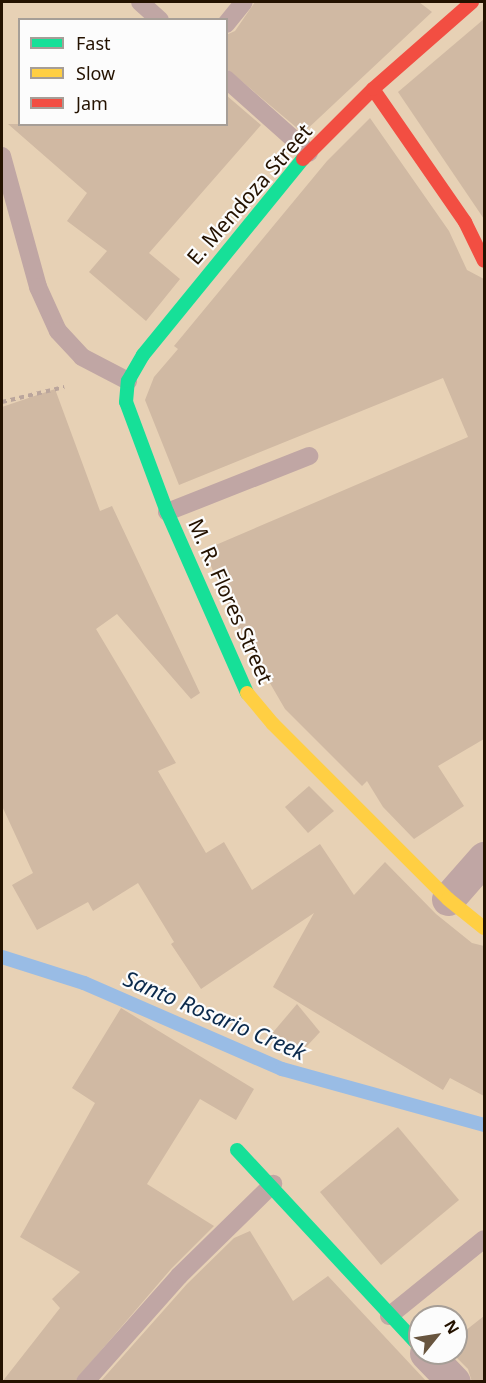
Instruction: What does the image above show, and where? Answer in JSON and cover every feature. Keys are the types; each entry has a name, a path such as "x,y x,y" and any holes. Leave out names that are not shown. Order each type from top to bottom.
{"street":[{"name":"E. Mendoza Street","path":"128,381 142,355 309,153 373,89 472,2"},
{"path":"373,89 465,222 484,261"},
{"name":"M. R. Flores Street","path":"128,381 126,402 168,512 245,690 273,724 448,899 484,928"},
{"path":"448,899 484,858"},
{"path":"237,1150 273,1184 408,1335"},
{"path":"438,1365 454,1382"}],"lane":[{"path":"140,2 158,18"},
{"path":"228,22 244,2"},
{"path":"228,81 309,153"},
{"path":"2,156 38,287 58,331 82,357 128,381"},
{"path":"168,512 309,456"},
{"path":"85,1382 179,1276 273,1184"},
{"path":"389,1316 484,1239"}],"path":[{"path":"2,402 57,386 126,402"}],"building":[{"path":"255,2 419,2 432,12 303,133 228,70 228,34 235,31"},
{"path":"484,19 484,219 398,92"},
{"path":"228,97 261,125 149,253 180,279 146,321 89,272 107,251 67,221 87,193 8,124 18,124 18,126 228,126"},
{"path":"370,118 449,231 467,270 484,279 484,739 438,766 464,806 414,839 383,807 367,781 362,786 285,709 239,630 204,550 468,437 443,378 179,485 145,400 154,377 178,349 174,346 327,161"},
{"path":"55,389 100,511 112,506 200,693 191,699 117,614 96,629 176,763 158,771 206,853 224,842 252,890 320,844 354,895 385,862 436,914 472,943 484,946 484,1096 450,1078 443,1090 273,987 314,913 201,989 171,944 174,942 138,883 93,911 88,902 37,930 12,885 33,873 2,806 2,407"},
{"path":"309,786 334,811 308,833 285,807"},
{"path":"297,1004 320,1032 294,1060 269,1037"},
{"path":"121,1008 254,1089 236,1120 200,1099 147,1184 214,1226 171,1269 74,1382 2,1382 60,1308 52,1299 80,1272 20,1237 95,1103 72,1088"},
{"path":"398,1127 459,1200 381,1265 320,1192"},
{"path":"250,1231 293,1301 328,1276 408,1362 408,1365 411,1365 427,1382 100,1382 187,1284 234,1238"},
{"path":"484,1316 484,1382 472,1382 468,1369 464,1365 468,1365 468,1329"}],"waterway":[{"name":"Santo Rosario Creek","path":"2,957 84,983 282,1069 484,1125"}],"traffic: fast":[{"path":"247,693 167,512 126,402 128,381 143,355 303,159"},
{"path":"237,1150 408,1334"}],"traffic: slow":[{"path":"247,693 273,724 448,899 484,928"}],"traffic: jam":[{"path":"303,159 373,89 472,2"},
{"path":"373,89 465,222 484,261"}]}
